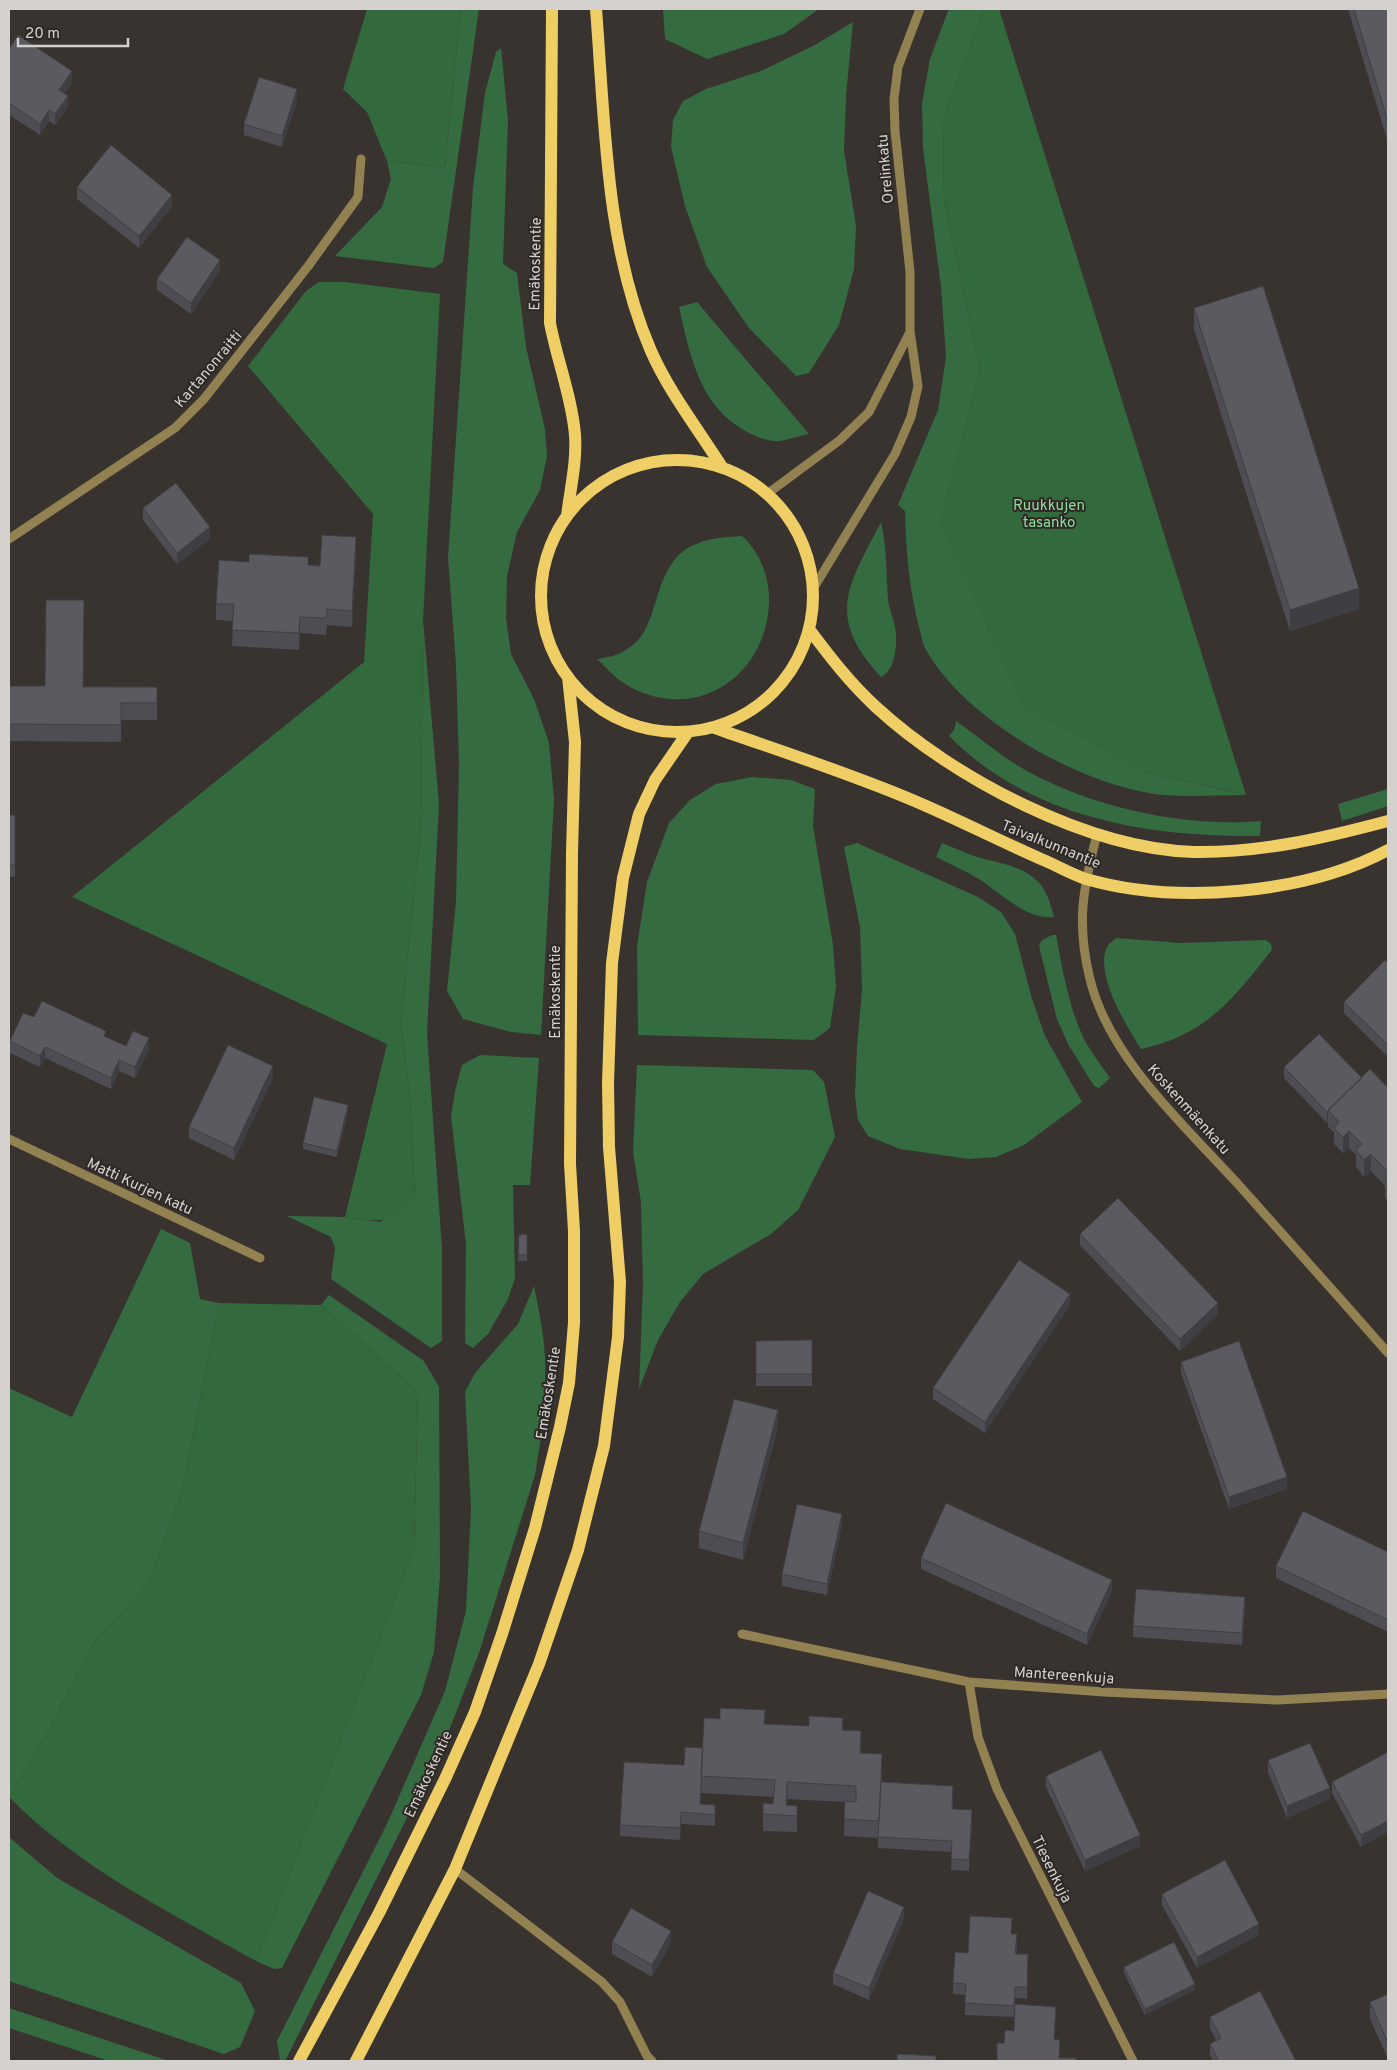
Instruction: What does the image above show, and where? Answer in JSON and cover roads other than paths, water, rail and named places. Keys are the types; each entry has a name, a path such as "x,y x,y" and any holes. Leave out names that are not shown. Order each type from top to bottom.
{"main road":[{"name":"Emäkoskentie","path":"552,9 550,323 558,363 570,402 575,437 567,516"},
{"path":"596,9 609,168 624,273 652,352 722,467"},
{"path":"679,459 722,467 746,478 767,494 786,514 800,536 809,562 813,589 809,629 794,666 768,697 745,714 715,728 688,732 654,730 621,720 591,702 568,677 551,648 542,614 542,580 550,546 567,516 598,485 636,466 679,459"},
{"name":"Taivalkunnantie","path":"809,629 840,670 876,707 919,741 967,773 1025,806 1097,834 1144,846 1193,852 1256,850 1388,821"},
{"name":"Emäkoskentie","path":"299,2061 379,1913 446,1777 475,1712 535,1528 569,1383 574,1323 574,1231 570,1154 572,854 576,742 568,677"},
{"name":"Taivalkunnantie","path":"715,728 917,802 1085,878 1142,890 1194,892 1258,889 1320,878 1360,865 1388,850"},
{"path":"356,2061 455,1869 554,1623 578,1550 604,1446 618,1337 620,1282 609,1148 608,1083 612,962 623,878 639,814 655,780 688,732"}],"street":[{"name":"Orelinkatu","path":"813,589 895,454 911,417 918,386 910,331 910,272 895,131 894,99 898,67 920,9"},
{"name":"Kartanonraitti","path":"9,539 175,428 204,399 309,265 358,197 361,159"},
{"name":"Orelinkatu","path":"767,494 840,440 869,412 910,331"},
{"name":"Koskenmäenkatu","path":"1097,834 1085,878 1080,927 1090,982 1104,1017 1137,1073 1388,1353"},
{"name":"Matti Kurjen katu","path":"9,1139 260,1258"},
{"name":"Mantereenkuja","path":"742,1634 969,1682 1104,1692 1278,1700 1388,1694"},
{"name":"Tiesenkuja","path":"969,1682 978,1737 997,1789 1133,2061"},
{"path":"455,1869 602,1982 620,2002 652,2061"}],"park label":[{"name":"Ruukkujen tasanko","path":"1049,514"}]}
